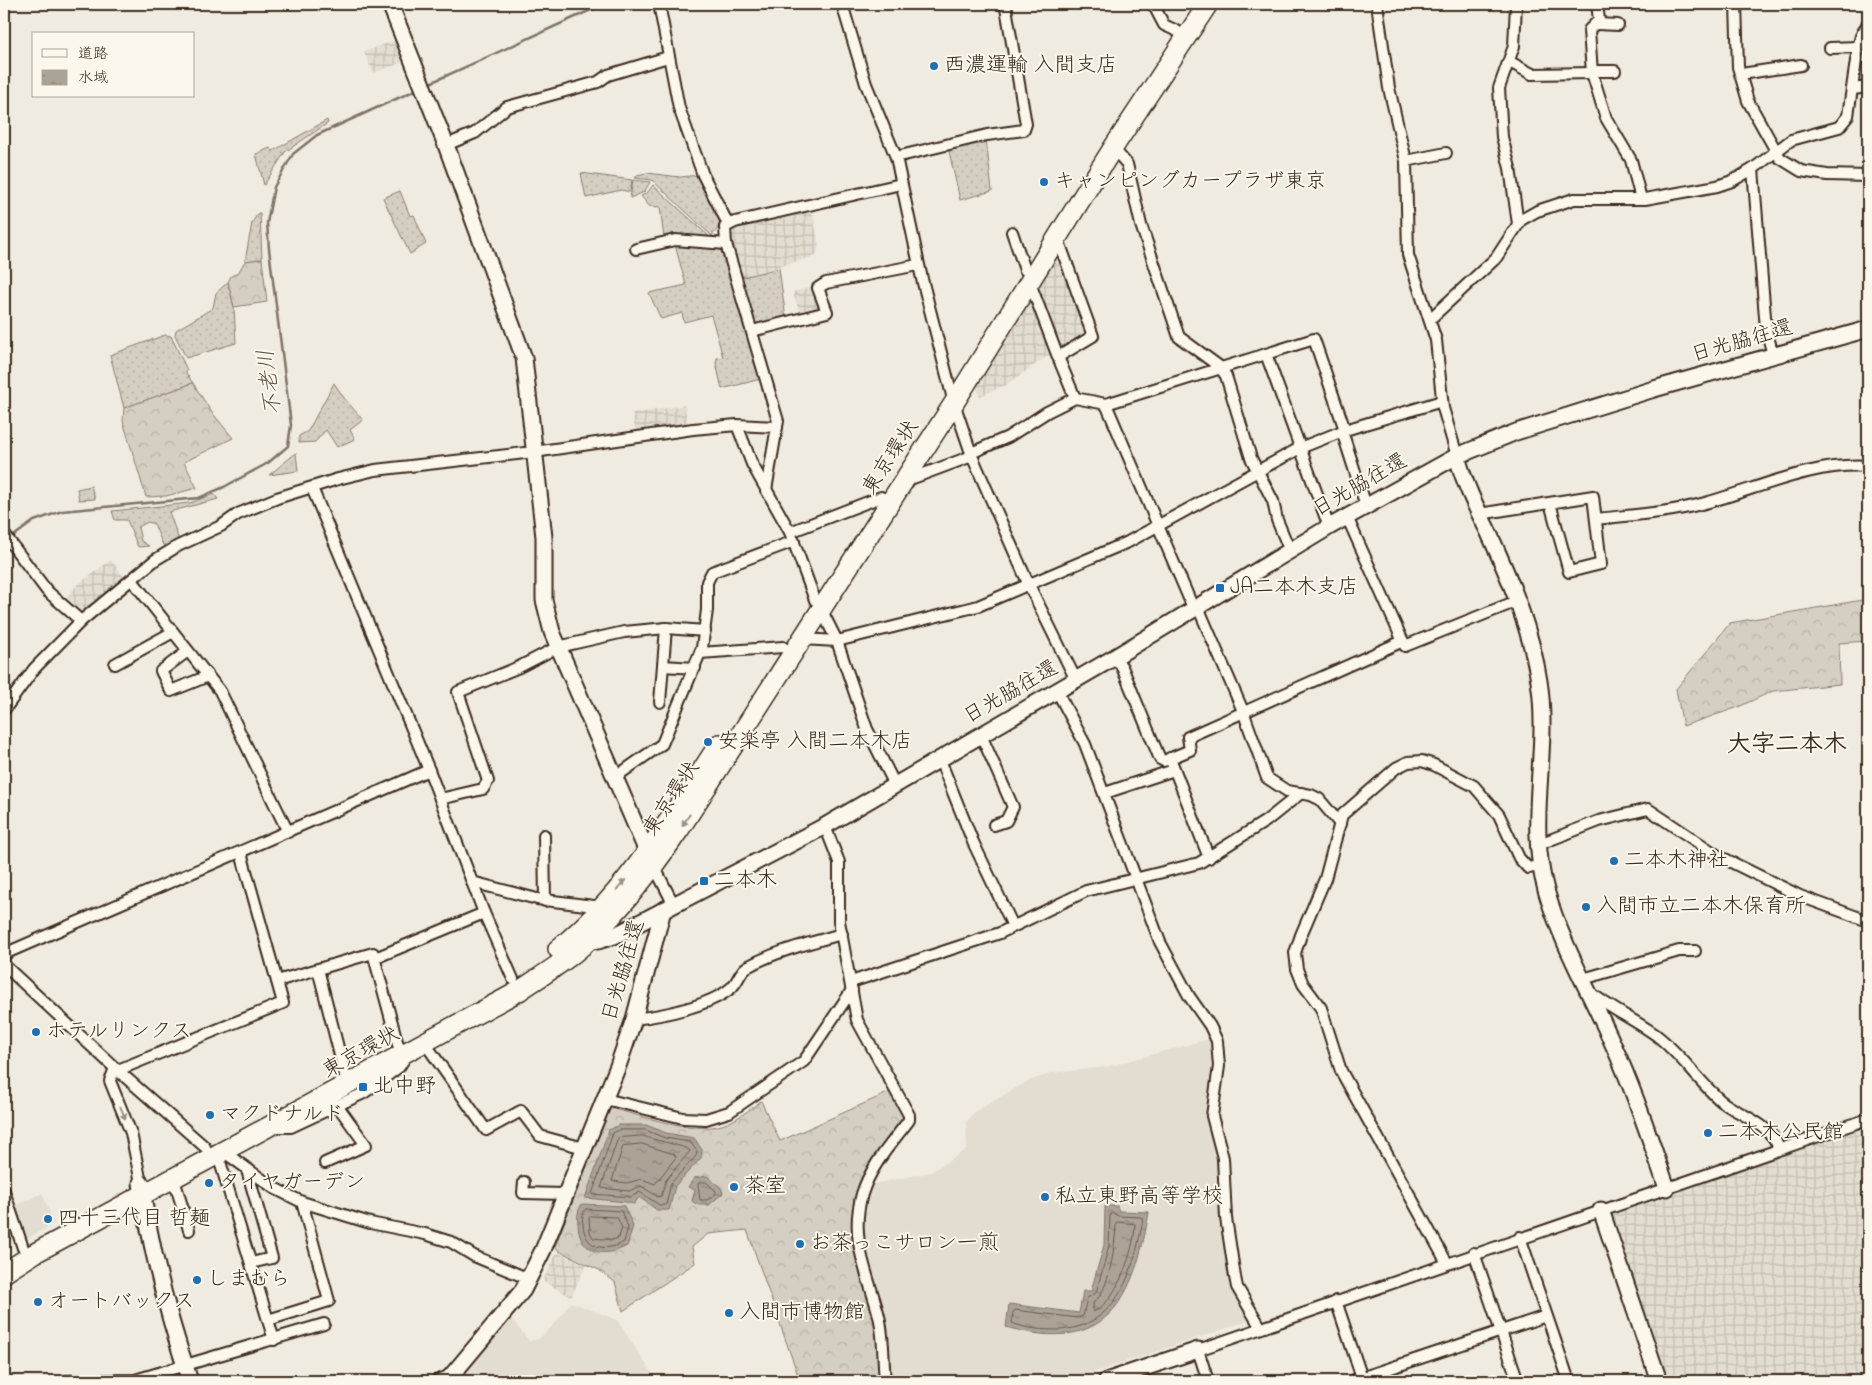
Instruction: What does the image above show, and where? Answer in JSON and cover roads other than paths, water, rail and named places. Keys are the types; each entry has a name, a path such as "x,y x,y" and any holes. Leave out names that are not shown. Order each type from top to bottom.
{"highway":[{"name":"東京環状","path":"4,1261 23,1248 216,1151 345,1076 403,1049 425,1043 519,991 582,937 650,860 802,638 818,604 881,497 952,394 1028,276 1194,4"},
{"name":"東京環状","path":"1028,276 1058,239 1113,148 1208,4"},
{"name":"東京環状","path":"4,1272 142,1189 174,1179 216,1151 271,1127 403,1049 582,937 602,907 650,860 783,647 818,604 903,482 952,394"}],"street":[{"path":"390,4 446,145 524,358 544,537 544,600 558,647 650,860 668,907 614,936 598,941 582,937"},
{"path":"659,4 679,108 703,175 728,224 724,235 726,244 778,421 766,490"},
{"path":"842,4 866,84 896,157 918,266 952,394 972,454 1028,583 1076,680"},
{"path":"896,157 988,134 1024,130 1026,124 1011,47 1006,8 1008,4"},
{"path":"1153,4 1164,25 1177,31"},
{"path":"1376,4 1389,88 1406,161 1408,255 1436,340 1442,401 1466,484 1517,601 1533,652 1542,702 1542,749 1537,803 1537,845 1540,866 1551,906 1628,1076 1667,1188"},
{"path":"1516,4 1514,46 1510,62 1499,88 1499,115 1503,144 1510,168 1518,224"},
{"path":"1597,4 1599,20 1588,30 1592,72 1606,118 1631,160 1641,199"},
{"path":"1736,4 1738,67 1748,101 1780,158 1801,171 1827,175 1868,176"},
{"path":"1596,24 1618,25"},
{"path":"1430,319 1496,258 1518,224 1537,210 1574,199 1641,199 1717,186 1732,181 1800,136 1839,127 1848,116 1858,47 1861,36 1868,24"},
{"path":"1830,48 1858,47"},
{"path":"446,145 475,133 507,108 598,82 608,76 668,57"},
{"path":"1510,62 1532,74 1615,71"},
{"path":"1741,74 1801,65"},
{"path":"1853,89 1868,87"},
{"path":"1113,148 1127,164 1141,225 1179,337 1220,367 1226,376 1251,458 1273,501 1277,520 1290,551"},
{"path":"1406,161 1446,153"},
{"path":"1753,168 1766,329 1773,355"},
{"path":"728,224 901,184"},
{"path":"1012,232 1075,398"},
{"path":"1058,239 1093,336 1058,357"},
{"path":"636,249 675,240 726,244"},
{"path":"752,331 828,312 818,288 826,283 918,266"},
{"name":"日光脇往還","path":"449,1378 509,1308 530,1278 605,1099 634,1019 668,907 826,826 1115,657 1347,517 1457,456 1516,432 1654,389 1868,329"},
{"path":"903,482 972,454 1075,398 1106,404 1220,367 1314,340 1366,506"},
{"path":"1266,354 1329,528"},
{"path":"802,638 837,641 978,606 1159,527 1300,448 1343,430 1442,401"},
{"path":"1106,404 1159,527 1243,711 1267,778 1287,791 1301,792 1319,799 1340,824"},
{"path":"737,425 752,464 792,536 818,604 837,641 867,729 895,786"},
{"path":"4,710 34,669 81,621 155,560 178,546 221,526 238,514 277,498 338,479 375,470 534,452 693,429 737,425 777,427"},
{"path":"1596,519 1666,512 1705,503 1800,474 1853,465 1868,466"},
{"path":"312,488 429,770 484,913 513,979"},
{"path":"1479,514 1593,496 1601,564 1569,572 1550,503"},
{"path":"614,778 662,744 700,652 705,631 707,582 712,572 881,497"},
{"path":"1347,517 1405,646 1517,601"},
{"path":"7,539 47,591 81,621"},
{"path":"132,580 220,691 288,832"},
{"path":"660,702 666,628"},
{"path":"440,799 483,789 488,781 458,692 519,667 558,647 624,632 666,628 705,631"},
{"path":"115,664 173,632"},
{"path":"1115,657 1122,667 1160,759 1170,758 1190,750 1188,737 1403,641"},
{"path":"700,652 783,647"},
{"path":"188,651 161,671 171,691 208,676"},
{"path":"663,666 695,668"},
{"path":"1057,691 1085,744 1160,942 1189,996 1210,1026 1217,1041 1218,1066 1212,1116 1223,1158 1226,1218 1233,1267 1237,1287 1261,1328"},
{"path":"982,735 1013,807 1006,822 994,825"},
{"path":"1170,758 1209,858"},
{"path":"940,760 973,842 1013,926"},
{"path":"1447,1263 1341,1071 1321,1008 1303,984 1297,969 1295,952 1325,880 1342,815 1396,768 1408,762 1422,761 1434,765 1474,786 1499,815 1520,858 1528,868 1540,866"},
{"path":"4,954 429,770"},
{"path":"1104,793 1174,770"},
{"path":"605,1099 683,1118 706,1119 729,1112 804,1061 852,986 983,939 1086,891 1184,868 1209,858 1266,821 1301,792"},
{"path":"1537,845 1599,821 1648,809 1717,855 1800,896 1868,921"},
{"path":"826,826 839,862 838,910 857,1020 909,1115 909,1120 890,1143 875,1166 863,1192 856,1227 858,1246 880,1323 885,1381"},
{"path":"544,835 545,900"},
{"path":"190,1381 163,1294 131,1133 110,1081 116,1069 283,1003 241,853"},
{"path":"472,882 545,900 602,907"},
{"path":"375,958 484,913"},
{"path":"634,1019 666,1015 689,1007 732,987 740,973 747,967 797,947 842,934"},
{"path":"1586,985 1679,951 1695,951"},
{"path":"271,1127 291,1127 364,1093 399,1067 403,1049 373,953 277,981"},
{"path":"4,965 116,1069 216,1151 274,1188 302,1202 370,1223 425,1234 451,1242 474,1256 530,1278"},
{"path":"318,969 345,1076"},
{"path":"1586,985 1604,1004 1656,1035 1721,1100 1764,1128 1778,1143 1779,1149"},
{"path":"425,1043 486,1130 521,1111 540,1136 584,1148"},
{"path":"325,1163 366,1145 337,1106"},
{"path":"1106,1381 1520,1237 1868,1119"},
{"path":"216,1151 274,1340"},
{"path":"248,1170 272,1258 250,1263"},
{"path":"174,1179 189,1230"},
{"path":"524,1182 523,1193 565,1194"},
{"path":"4,1191 23,1248"},
{"path":"268,1320 330,1301 302,1202"},
{"path":"1601,1210 1658,1381"},
{"path":"1520,1237 1569,1381"},
{"path":"1474,1253 1518,1381"},
{"path":"1336,1301 1359,1380 1546,1316"},
{"path":"66,1381 135,1381 324,1324"},
{"path":"1198,1350 1208,1381"},
{"path":"436,1381 449,1378"}],"water":[{"path":"619,1125 646,1125 666,1133 694,1138 702,1150 701,1158 675,1186 669,1210 657,1210 639,1197 634,1204 585,1198 609,1130"},
{"path":"707,1176 721,1188 723,1193 709,1205 698,1205 692,1201 695,1190 688,1187 694,1178"},
{"path":"582,1204 624,1206 633,1226 627,1246 609,1252 594,1251 588,1247 579,1233 578,1213"},
{"path":"1105,1206 1117,1206 1119,1211 1149,1212 1135,1271 1124,1295 1110,1313 1092,1327 1069,1334 1041,1334 1006,1327 1009,1304 1079,1313 1083,1291 1091,1291 1104,1245"}],"waterway":[{"name":"不老川","path":"428,84 604,4"},
{"name":"不老川","path":"11,538 34,521 62,511 199,498 268,463 288,446 291,425 267,223 274,187 293,154 317,135 418,89"}],"place":[{"name":"西濃運輸 入間支店","path":"934,66"},
{"name":"キャンピングカープラザ東京","path":"1044,182"},
{"name":"JA二本木支店","path":"1220,588"},
{"name":"安楽亭 入間二本木店","path":"708,742"},
{"name":"二本木神社","path":"1614,861"},
{"name":"二本木","path":"704,881"},
{"name":"入間市立二本木保育所","path":"1586,907"},
{"name":"ホテルリンクス","path":"36,1032"},
{"name":"北中野","path":"363,1087"},
{"name":"マクドナルド","path":"210,1115"},
{"name":"二本木公民館","path":"1708,1133"},
{"name":"タイヤガーデン","path":"209,1183"},
{"name":"茶室","path":"734,1187"},
{"name":"私立東野高等学校","path":"1045,1197"},
{"name":"四十三代目 哲麺","path":"48,1219"},
{"name":"お茶っこサロン一煎","path":"800,1244"},
{"name":"しまむら","path":"197,1280"},
{"name":"オートバックス","path":"38,1302"},
{"name":"入間市博物館","path":"729,1313"}],"district":[{"name":"大字二本木","path":"1787,745"}]}
